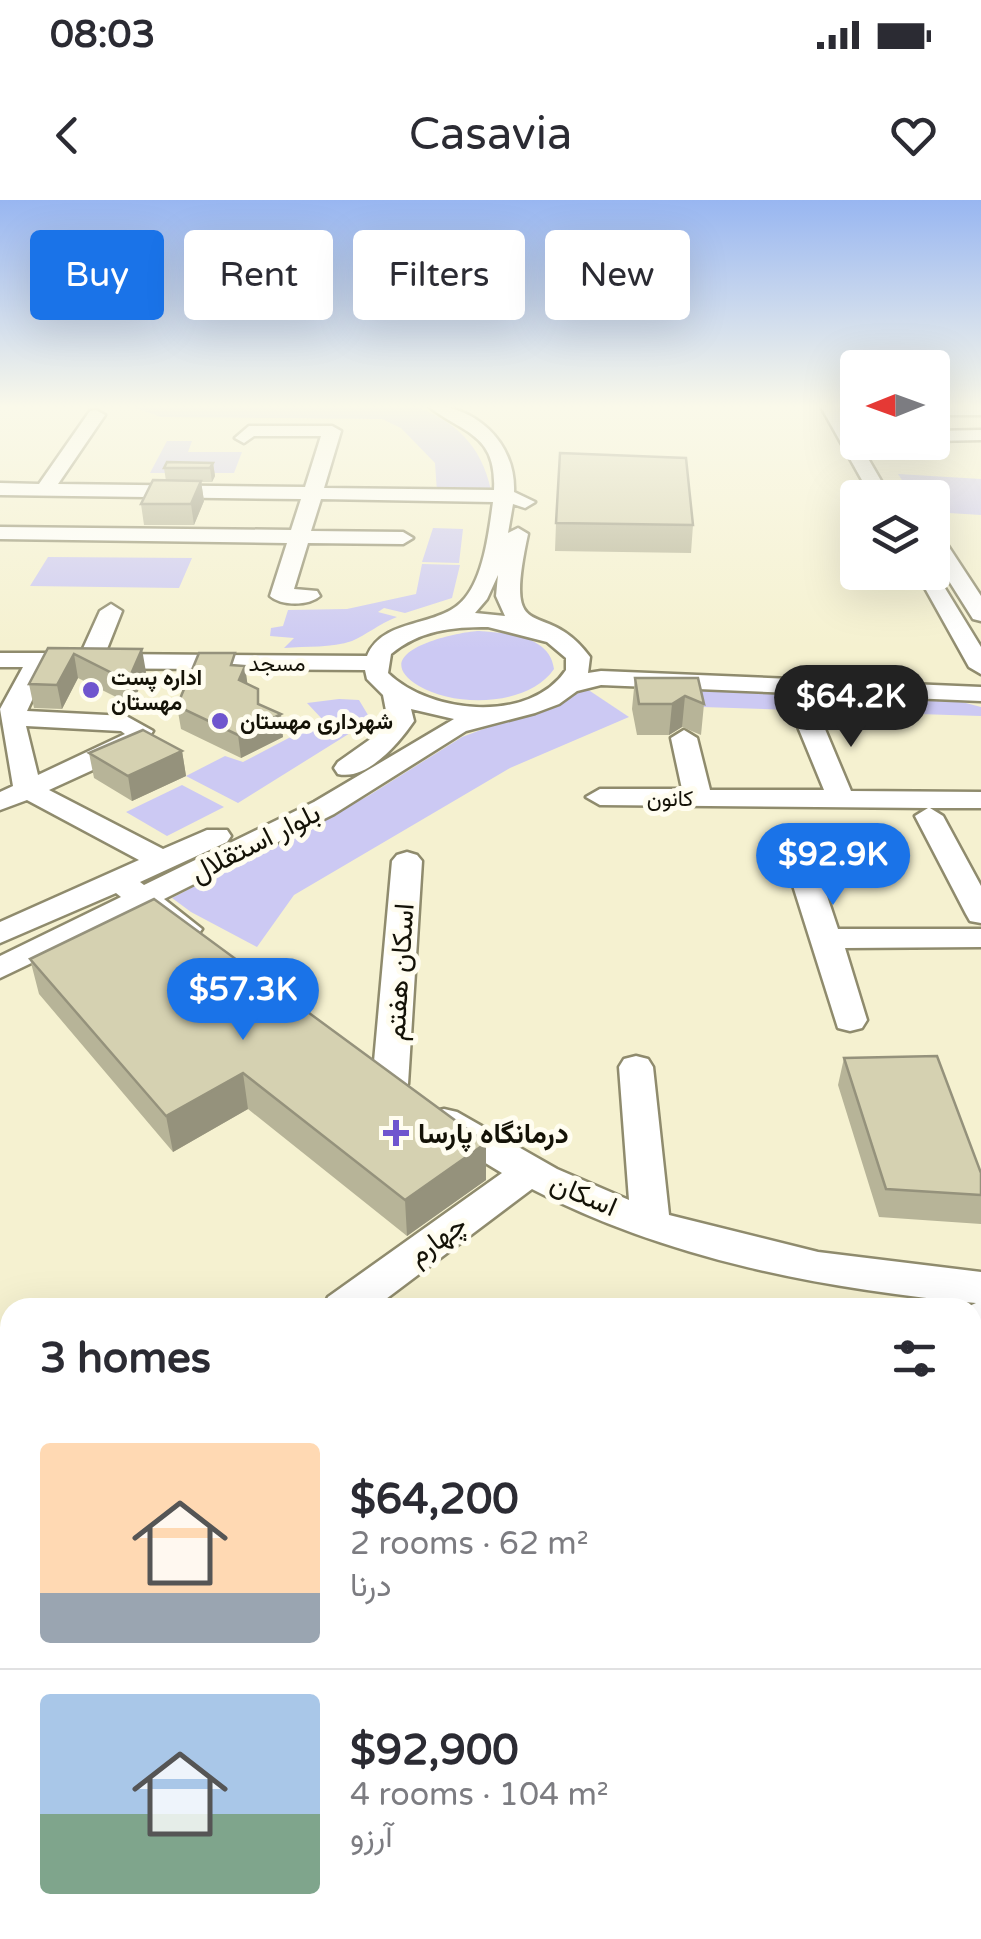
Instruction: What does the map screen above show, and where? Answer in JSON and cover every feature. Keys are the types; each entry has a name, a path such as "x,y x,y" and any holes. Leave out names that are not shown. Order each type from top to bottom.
{"street":[{"path":"309,596 281,596 316,486"},
{"path":"507,710 458,712 424,706 396,694 376,674 375,663 390,642 446,622 479,595 512,501 509,486"},
{"path":"514,486 506,596 514,616 559,638 576,655 630,667 927,685 981,694"},
{"path":"0,488 159,496"},
{"path":"0,499 159,496 512,501"},
{"path":"143,534 159,496"},
{"path":"0,533 403,538"},
{"path":"950,565 981,614"},
{"path":"927,685 979,668 936,590"},
{"path":"90,662 111,611"},
{"path":"446,622 488,620 529,626"},
{"path":"570,685 578,670 576,655"},
{"name":"مسجد","path":"0,660 375,663"},
{"path":"38,661 6,717 28,790 164,861"},
{"name":"بلوار استقلال","path":"0,934 132,890 324,808 458,726 544,701 570,685 600,678 927,685"},
{"path":"927,685 981,704"},
{"name":"بلوار استقلال","path":"0,968 132,890 164,861 246,822 365,756 388,740 401,721 396,694"},
{"path":"0,802 134,741 140,730 126,724 6,717"},
{"path":"809,722 838,792 928,784"},
{"path":"684,738 698,798"},
{"name":"کانون","path":"600,797 698,798 838,792 981,800"},
{"path":"929,816 981,914"},
{"path":"799,857 850,1020"},
{"name":"اسکان هفتم","path":"390,1084 408,860"},
{"path":"132,890 206,944"},
{"path":"826,939 981,938"},
{"name":"اسکان","path":"360,1061 434,1116 557,1186 650,1222 738,1252 834,1272 981,1288"},
{"path":"636,1067 650,1222"},
{"name":"چهارم","path":"357,1298 531,1171"}],"shaded area":[{"path":"437,486 490,486 491,490 437,492"},
{"path":"950,486 981,486 981,515 950,513"},
{"path":"433,528 463,529 459,563 422,562"},
{"path":"48,557 192,558 179,588 30,586"},
{"path":"422,564 460,565 452,598 405,613 384,608 378,612 397,617 344,643 284,648 294,638 270,636 271,628 283,626 288,610 347,609 416,594"},
{"path":"479,631 514,635 536,643 551,658 554,669 528,690 491,700 434,693 405,674 402,663 419,646"},
{"path":"639,682 939,696 981,707 981,716 641,705"},
{"path":"584,687 629,717 510,768 294,895 257,947 172,898 368,796 462,737"},
{"path":"359,700 371,720 238,803 186,776 225,756 243,762 323,720 307,703"},
{"path":"182,785 224,807 167,836 126,812"}],"building":[{"path":"150,486 199,486 191,504 141,504"},
{"path":"558,486 689,486 693,525 556,523"},
{"path":"48,648 142,649 128,681 74,654 57,685 29,684"},
{"path":"199,653 235,653 231,665 245,666 239,680 258,689 258,704 281,714 238,735 177,706"},
{"path":"635,678 698,678 704,704 685,696 672,704 639,704"},
{"path":"143,730 182,751 128,776 89,753"},
{"path":"154,899 486,1143 405,1200 243,1073 166,1116 30,959"},
{"path":"937,1056 981,1173 981,1195 886,1189 844,1058"}],"place":[{"name":"اداره پست مهستان","path":"91,690"},
{"name":"شهرداری مهستان","path":"220,721"},
{"name":"درمانگاه پارسا","path":"396,1133"}]}
